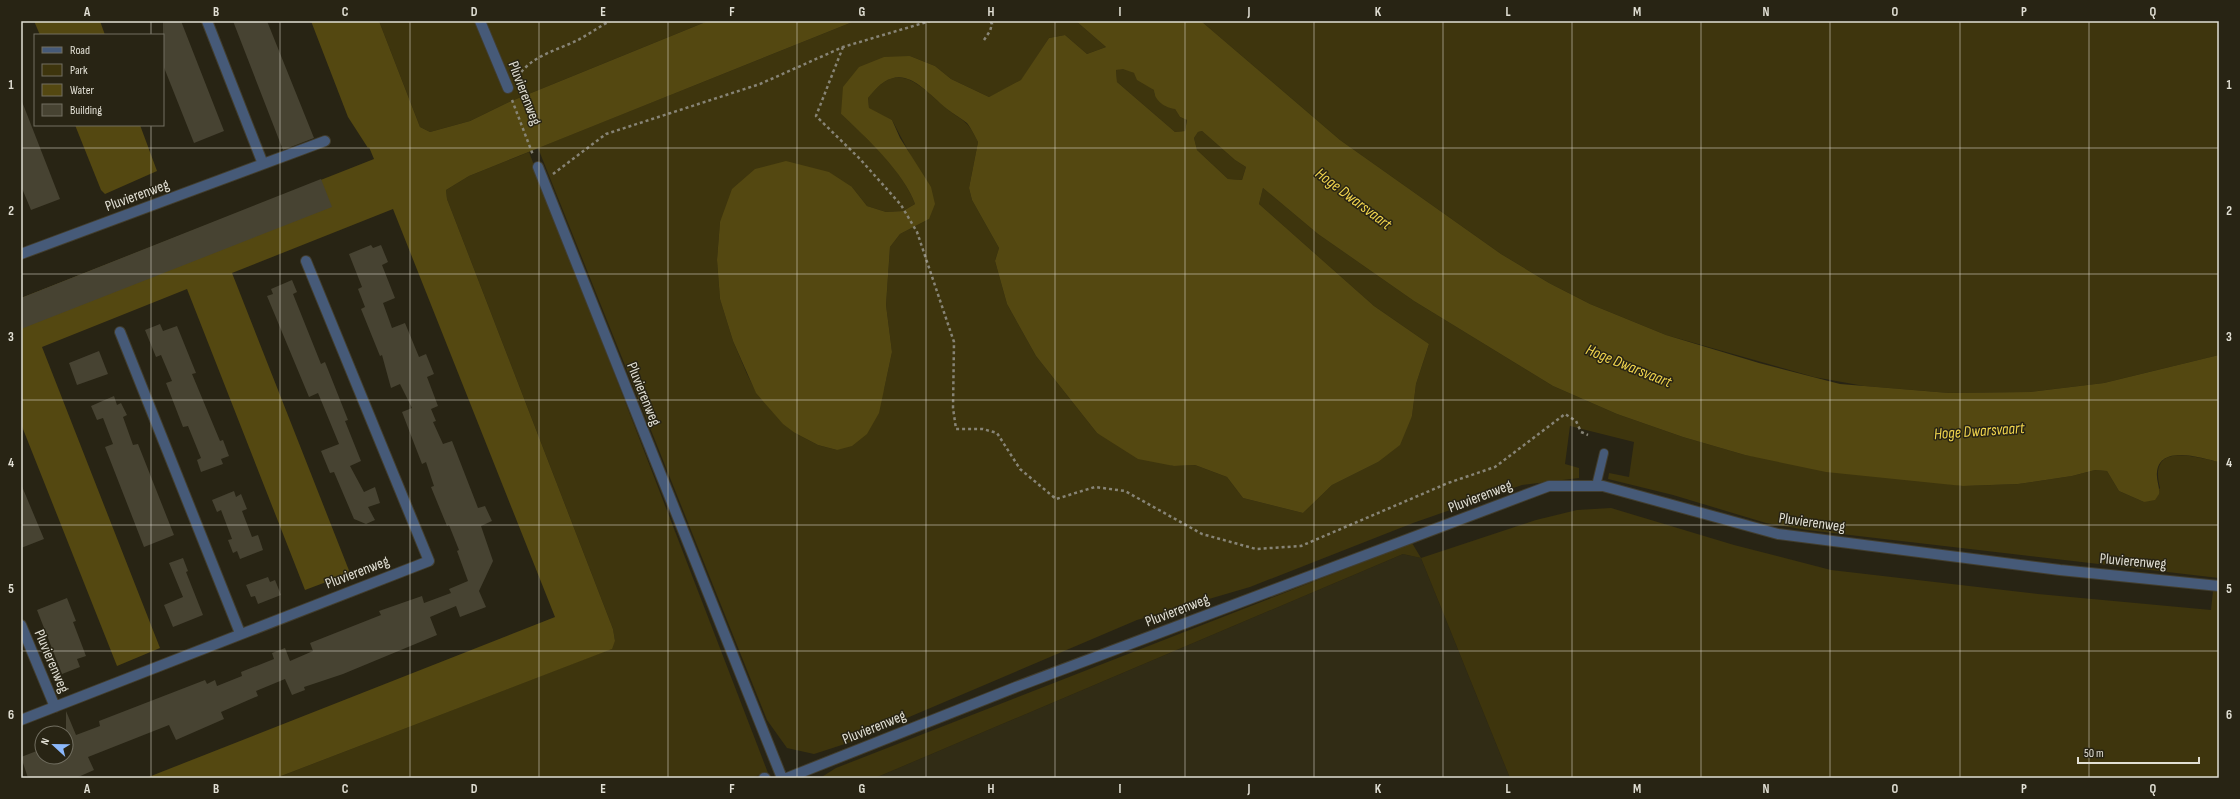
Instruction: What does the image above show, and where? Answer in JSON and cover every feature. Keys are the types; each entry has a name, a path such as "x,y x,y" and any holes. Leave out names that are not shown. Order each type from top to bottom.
{"street":[{"path":"206,21 263,164"},
{"name":"Pluvierenweg","path":"480,21 508,88"},
{"name":"Pluvierenweg","path":"21,254 325,141"},
{"name":"Pluvierenweg","path":"538,167 782,778"},
{"name":"Pluvierenweg","path":"21,720 240,633 429,561 306,261"},
{"path":"120,332 240,633"},
{"name":"Pluvierenweg","path":"787,778 1016,687 1549,486 1603,486 1778,534 2060,570 2219,586"},
{"name":"Pluvierenweg","path":"21,626 55,707"}],"lane":[{"path":"1596,486 1604,453"}],"path":[{"path":"508,88 514,85 526,66 610,21"},
{"path":"543,182 606,134 760,84 843,47 930,21"},
{"path":"984,40 990,31 992,24 990,21"},
{"path":"843,47 816,116 860,159 901,205 917,232 954,342 953,408 956,429 983,429 997,433 1020,469 1056,499 1095,486 1126,491 1202,534 1256,550 1301,546 1448,483 1495,467 1565,414 1576,421 1581,432 1588,435"},
{"name":"Pluvierenweg","path":"508,88 538,167"}],"shaded area":[{"path":"1403,554 1421,558 1510,778 875,778"}],"green space":[{"path":"379,21 708,21 509,102 470,121 430,132 420,127"},
{"path":"855,21 1076,21 1106,47 1087,54 1065,35 1049,38 1021,81 989,97 951,79 935,66 910,56 841,114 862,133 893,168 910,192 915,204 903,211 886,212 867,206 852,187 720,222 717,260 720,299 733,341 747,374 756,392 795,433 818,445 837,450 884,389 892,352 886,305 890,247 900,234 929,219 913,160 892,120 869,109 868,98 879,86 889,79 899,78 918,84 947,109 965,122 978,142 969,188 972,200 999,248 995,261 1007,304 1036,356 1097,433 1173,466 1195,465 1227,477 1243,498 1303,513 1332,485 1378,462 1412,416 1416,384 1429,344 1374,306 1259,204 1263,188 1318,234 1414,301 1553,386 1617,414 1683,437 1745,455 1963,486 2018,484 2072,476 2095,470 2107,471 2119,491 2144,502 2160,488 2158,473 2160,464 2166,458 2185,455 2219,462 2219,578 1807,530 1766,523 1673,495 1608,479 1609,473 1629,477 1634,442 1570,426 1565,464 1579,468 1579,478 1522,485 1413,523 1250,587 1137,620 848,743 814,754 787,748 767,720 538,148"},
{"path":"1201,21 2219,21 2219,355 2104,383 2030,392 1949,393 1864,386 1814,377 1666,335 1590,304 1549,283 1501,254 1340,140"},
{"path":"1123,68 1134,73 1154,90 1154,94 1175,109 1180,117 1187,120 1185,131 1175,132 1117,82 1116,70"},
{"path":"1202,131 1235,160 1246,167 1242,180 1228,179 1197,150 1194,138 1198,132"},
{"path":"529,152 768,773 750,778 276,778 611,649 615,641 613,629 447,199 446,190 469,176"},
{"path":"1611,508 1734,545 1831,570 2038,594 2211,610 2213,591 2219,592 2219,778 1510,778 1421,558 1536,520 1577,510"},
{"path":"1412,543 1421,558 1403,554 875,778 820,778 836,768"}],"water":[{"path":"34,21 100,21 105,34 40,34"},
{"path":"311,21 379,21 420,127 430,132 470,121 509,102 708,21 855,21 469,176 446,190 447,199 613,629 615,641 612,649 276,778 146,778 555,617 393,209 232,273 350,573 305,590 187,289 42,347 160,648 117,666 21,424 21,298 374,159 369,147 368,148 348,117"},
{"name":"Hoge Dwarsvaart","path":"1076,21 1201,21 1340,140 1501,254 1549,283 1590,304 1666,335 1759,363 1840,384 1949,393 2030,392 2104,383 2219,355 2219,462 2183,455 2173,455 2166,458 2160,463 2157,472 2159,494 2155,500 2144,502 2119,491 2107,471 2095,470 2072,476 2018,484 1963,486 1826,472 1745,455 1683,437 1617,414 1553,386 1414,301 1318,234 1263,188 1259,204 1374,306 1429,344 1416,384 1412,416 1400,445 1378,462 1332,485 1303,513 1243,498 1227,477 1195,465 1174,466 1138,459 1097,433 1036,356 1007,304 995,261 999,248 972,200 969,188 978,142 973,132 967,123 947,109 918,84 909,79 899,77 889,79 879,86 868,98 869,108 892,120 900,138 931,187 935,204 929,219 900,234 890,247 886,305 892,352 879,413 867,434 852,446 837,450 818,445 795,433 783,424 756,393 733,341 720,299 717,260 720,222 732,189 755,169 786,161 829,172 852,187 867,206 886,212 903,211 915,204 903,180 883,156 841,114 843,87 859,67 884,57 910,56 935,66 951,79 989,97 1021,80 1049,38 1065,35 1087,54 1106,47","holes":["1123,69 1134,73 1137,80 1154,90 1158,101 1175,109 1180,117 1187,120 1185,131 1175,132 1117,82 1116,70","1202,131 1235,160 1246,167 1242,180 1228,179 1197,150 1194,138 1198,132"]},
{"path":"75,126 140,126 157,171 105,194 101,190"}],"building":[{"path":"163,21 181,21 224,131 194,143 164,68"},
{"path":"233,21 267,21 314,138 283,150"},
{"path":"21,99 60,199 31,210 21,186"},
{"path":"321,179 332,207 21,329 21,298"},
{"path":"371,245 373,248 381,245 388,262 382,265 395,298 383,303 392,328 405,323 419,357 426,354 434,374 427,377 438,406 431,409 436,421 433,422 443,444 452,441 478,508 485,506 492,521 481,526 493,561 479,591 486,607 460,617 456,606 430,617 437,635 343,674 304,687 305,690 292,695 285,679 256,691 258,696 221,712 224,719 176,740 169,725 88,757 94,770 76,778 28,778 21,757 34,752 34,765 74,765 74,730 76,735 100,726 99,721 205,680 207,684 215,680 217,686 242,676 241,672 274,659 272,653 285,648 290,661 313,651 310,643 381,615 379,611 422,596 424,603 451,593 449,589 468,581 457,551 459,550 449,525 447,526 431,487 434,486 426,462 422,464 402,412 412,408 400,384 391,388 382,355 380,356 361,309 365,307 358,289 362,287 349,254"},
{"path":"292,280 297,292 293,294 321,364 325,362 348,420 345,421 361,461 350,466 364,492 375,487 380,503 368,507 375,520 366,524 354,519 334,472 330,473 321,451 339,444 318,393 309,397 267,296 273,294 271,289"},
{"path":"160,324 163,331 177,326 196,373 192,374 220,441 223,440 229,456 221,459 223,464 201,472 197,460 201,458 188,426 183,427 166,383 172,381 161,355 156,357 145,330"},
{"path":"99,351 108,374 77,385 69,363"},
{"path":"114,396 117,405 121,403 127,415 123,417 133,445 138,444 174,535 144,547 105,447 113,444 103,418 97,420 91,406"},
{"path":"21,484 44,539 21,548"},
{"path":"234,491 236,497 241,494 247,509 242,511 252,537 258,535 263,550 240,559 237,551 233,553 228,540 232,539 221,510 217,512 212,500"},
{"path":"183,558 188,571 186,572 203,615 173,627 164,605 183,597 169,563"},
{"path":"268,577 270,582 275,580 281,595 258,604 255,596 251,597 246,585"},
{"path":"67,598 76,621 73,622 86,656 77,659 80,667 62,674 37,610"},
{"path":"66,711 72,725 66,725"}]}
